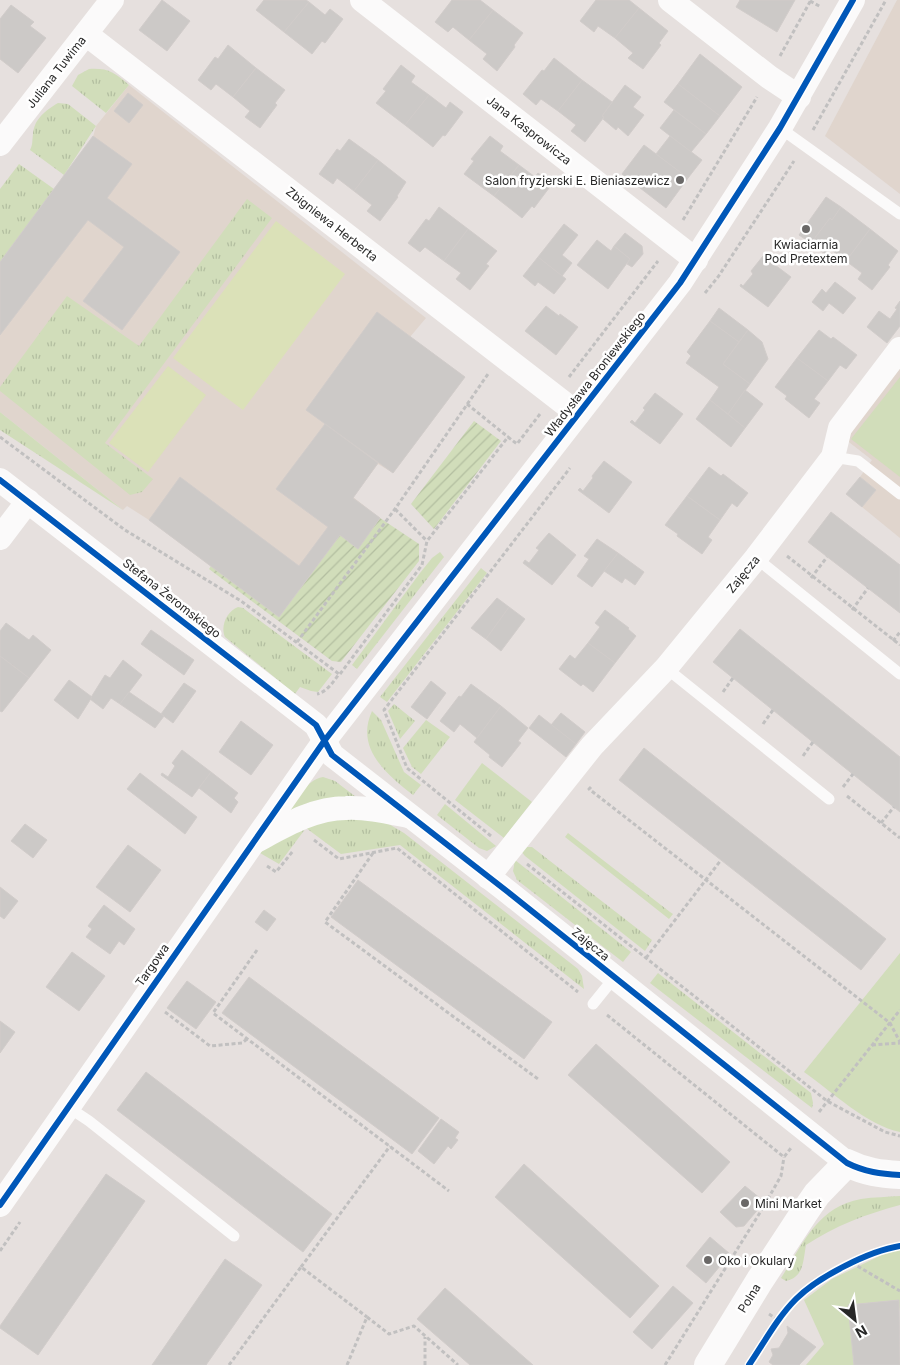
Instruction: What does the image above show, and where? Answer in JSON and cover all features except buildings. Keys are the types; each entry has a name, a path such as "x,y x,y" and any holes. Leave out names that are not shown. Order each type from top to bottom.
{"street":[{"name":"Juliana Tuwima","path":"0,144 112,0"},
{"name":"Jana Kasprowicza","path":"362,0 696,260"},
{"path":"670,0 799,98"},
{"name":"Władysława Broniewskiego","path":"324,740 696,260 799,98 853,0"},
{"name":"Zbigniewa Herberta","path":"86,34 578,414"},
{"name":"Zajęcza","path":"488,877 592,746 764,564 833,457 840,428 900,349"},
{"name":"Stefana Żeromskiego","path":"0,480 316,725 324,740"},
{"path":"0,538 28,502"},
{"name":"Zajęcza","path":"324,740 332,755 847,1163"},
{"name":"Targowa","path":"0,1205 324,740"},
{"name":"Zajęcza","path":"248,848 283,826 322,811 346,808 377,810 411,817"},
{"path":"847,1163 879,1174 900,1175"},
{"name":"Polna","path":"708,1365 806,1210 847,1163"}],"lane":[{"path":"780,128 805,144 900,214"},
{"path":"833,457 858,461 900,494"},
{"path":"764,564 900,674"},
{"path":"666,668 829,799"},
{"path":"593,1004 614,978"},
{"path":"68,1107 89,1121 234,1236"}],"path":[{"path":"467,404 516,444 660,258 769,77 811,0"},
{"path":"700,301 718,277 805,144 886,0"},
{"path":"297,642 395,509 501,355"},
{"path":"296,709 308,694 319,694 328,688 339,674 422,565 427,541 508,437"},
{"path":"0,438 125,530 241,601 339,674 384,710 407,768 827,1102 884,1132 900,1136"},
{"path":"384,710 572,466"},
{"path":"395,509 427,541"},
{"path":"764,564 785,554 790,548"},
{"path":"785,554 900,645"},
{"path":"800,594 827,556"},
{"path":"840,626 868,588"},
{"path":"720,696 733,678"},
{"path":"760,728 773,710"},
{"path":"801,760 813,742"},
{"path":"840,791 852,774"},
{"path":"596,782 590,789 890,1023 900,1043 872,1045"},
{"path":"881,823 894,807"},
{"path":"313,839 339,859 397,848 593,1004"},
{"path":"248,848 276,872 294,850"},
{"path":"373,853 325,922 538,1079"},
{"path":"646,958 721,860"},
{"path":"257,950 213,1013 449,1191"},
{"path":"163,1010 210,1046 242,1043 247,1039"},
{"path":"229,1365 390,1146"},
{"path":"665,1365 761,1212 781,1176 784,1157"},
{"path":"852,1263 900,1291"},
{"path":"301,1267 389,1334 414,1326 458,1365"},
{"path":"347,1365 367,1317"},
{"path":"425,1365 426,1336"}],"shaded area":[{"path":"897,0 900,0 900,194 825,136"},
{"path":"129,85 426,318 410,337 465,377 393,473 378,464 353,497 380,518 358,549 340,536 279,617 149,520 127,506 123,510 0,412 0,262 93,137 96,126"},
{"path":"900,366 900,538 862,507 876,490 860,477 872,460 845,439"}],"green space":[{"path":"89,69 101,69 110,72 129,85 106,113 72,86 78,75"},
{"path":"58,103 68,104 96,126 64,175 30,150 38,119"},
{"path":"19,164 54,189 0,262 0,189"},
{"path":"247,199 272,218 105,443 153,479 142,492 130,495 0,391 0,387 67,296 139,346"},
{"path":"276,221 345,274 243,410 173,358"},
{"path":"168,366 206,395 148,472 109,443"},
{"path":"900,377 900,477 851,439"},
{"path":"0,412 123,510 0,430"},
{"path":"474,421 501,441 434,529 411,504"},
{"path":"380,518 419,544 419,561 341,662 332,661 209,569 211,566 279,617 340,535 358,548"},
{"path":"440,552 444,557 357,669 352,665 420,573 432,558"},
{"path":"481,568 487,573 387,702 380,697"},
{"path":"238,607 243,608 332,674 318,692 300,687 295,694 225,637 223,628 226,619"},
{"path":"394,704 415,721 400,739 388,711"},
{"path":"372,711 381,720 404,772 421,785 413,795 384,769 370,748 367,737"},
{"path":"426,720 450,737 421,774 412,767 403,748"},
{"path":"482,763 532,802 504,838 455,800"},
{"path":"323,777 335,781 360,800 286,816 306,787 311,782"},
{"path":"445,804 496,846 487,851 479,848 437,815"},
{"path":"337,817 382,820 404,833 578,969 582,976 584,989 400,845 341,854 306,828 279,864 260,853 279,837"},
{"path":"568,833 673,914 669,919 565,837"},
{"path":"527,847 532,847 652,940 645,951 525,856 521,851"},
{"path":"515,860 631,952 623,962 517,880 513,871"},
{"path":"900,953 900,1132 875,1123 850,1107 804,1072"},
{"path":"658,973 811,1093 812,1108 650,983"},
{"path":"900,1196 900,1205 851,1221 806,1245 802,1268 796,1276 786,1281 781,1278 804,1240 822,1219 833,1210 846,1203 861,1199"},
{"path":"900,1249 900,1312 898,1300 849,1305 854,1365 806,1365 824,1344 804,1300 832,1279 890,1251"}],"cycle path":[{"path":"0,1205 325,740 680,283 780,128 853,0"},
{"path":"0,480 316,725 332,755 508,892 847,1163 873,1172 900,1175"},
{"path":"749,1365 783,1314 796,1299 817,1282 859,1259 900,1246"}],"place":[{"name":"Salon fryzjerski E. Bieniaszewicz","path":"680,180"},
{"name":"Kwiaciarnia Pod Pretextem","path":"806,229"},
{"name":"Mini Market","path":"745,1203"},
{"name":"Oko i Okulary","path":"708,1260"}]}
